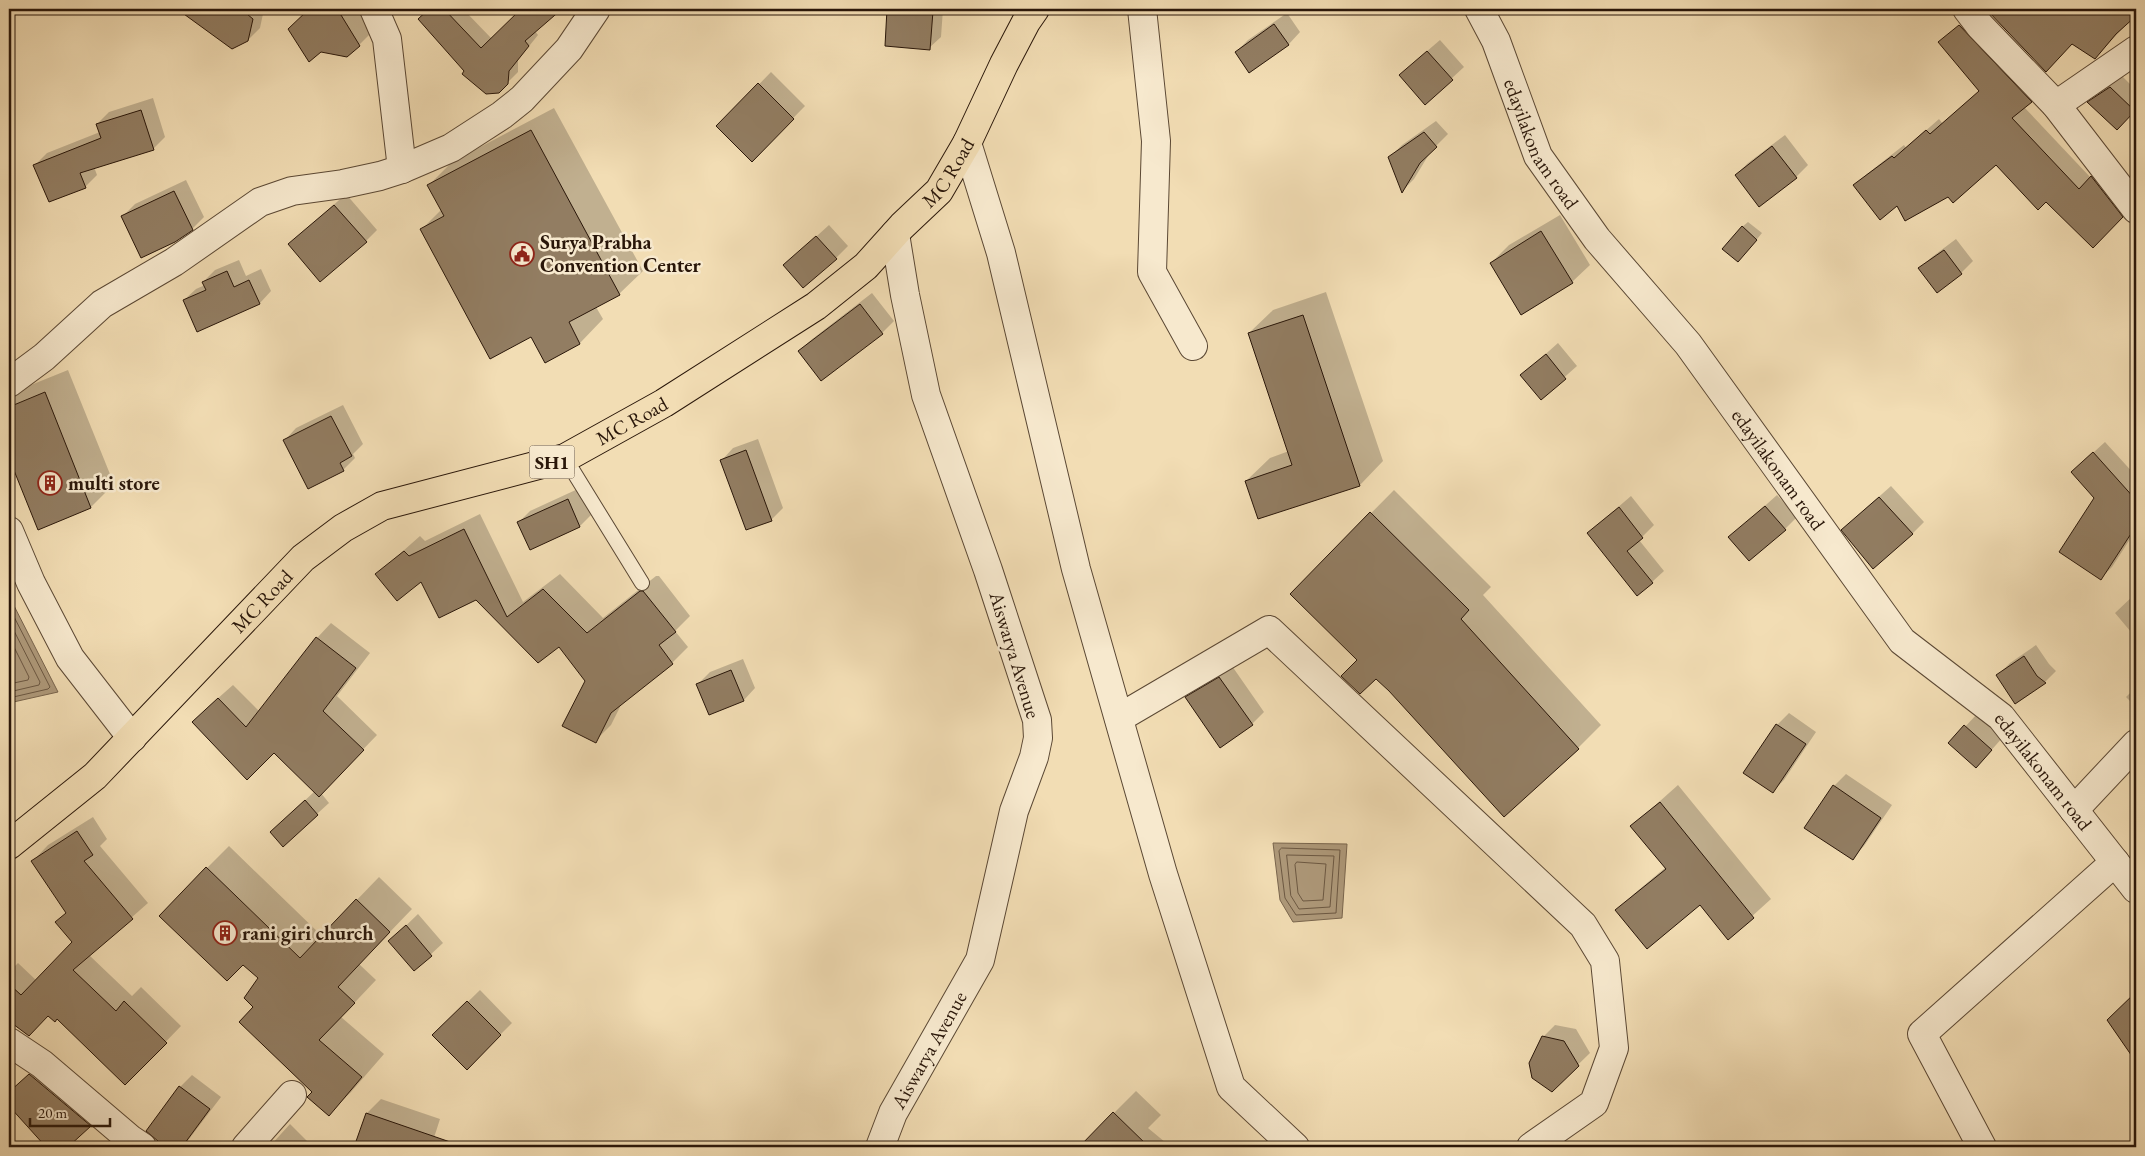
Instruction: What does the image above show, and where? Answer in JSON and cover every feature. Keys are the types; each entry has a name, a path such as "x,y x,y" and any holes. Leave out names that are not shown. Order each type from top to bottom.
{"main road":[{"name":"MC Road","path":"9,845 95,776 303,558 343,528 382,506 565,458 664,403 816,306 866,266 895,234 939,191 967,143 1004,64 1035,9"}],"street":[{"path":"374,9 387,39 402,169"},
{"path":"9,382 44,356 102,304 174,262 260,202 292,191 342,184 402,169 451,148 502,115 522,99 569,49 596,9"},
{"path":"1142,9 1156,141 1152,272 1193,346"},
{"name":"edayilakonam road","path":"1479,9 1496,41 1538,156 1597,239 1688,344 1902,641 2001,717 2136,888"},
{"path":"1967,9 1980,26 2056,105 2136,209"},
{"path":"2056,105 2136,50"},
{"path":"967,143 1001,253 1076,569 1163,874 1231,1087 1294,1147"},
{"name":"Aiswarya Avenue","path":"880,1147 893,1113 980,960 1014,811 1034,757 1038,738 1037,720 926,395 904,295 895,234"},
{"path":"9,530 31,583 70,658 132,738"},
{"path":"1119,718 1269,630 1583,925 1605,961 1614,1048 1594,1103 1531,1147"},
{"path":"2074,810 2136,744"},
{"path":"1982,1147 1922,1034 2116,862"},
{"path":"9,1042 42,1064 131,1144"},
{"path":"246,1147 292,1096"}],"lane":[{"path":"565,458 642,582"}],"water":[{"path":"9,596 58,692 9,703"},
{"path":"1273,843 1347,844 1342,918 1293,922 1280,900"}],"building":[{"path":"177,9 241,9 253,19 248,41 232,49"},
{"path":"309,9 334,9 341,15 360,46 347,57 321,52 309,62 288,29"},
{"path":"429,9 444,9 481,48 521,9 562,9 525,41 529,46 509,71 508,84 499,93 486,94 462,74 464,71 418,19"},
{"path":"887,9 933,11 930,50 885,46"},
{"path":"1986,9 2136,9 2136,16 2116,34 2095,59 2072,44 2046,72"},
{"path":"1274,24 1289,45 1249,73 1235,52"},
{"path":"1959,25 2032,102 2012,118 2079,189 2091,176 2123,217 2093,248 2046,202 2038,210 1996,165 1953,203 1948,197 1905,221 1897,206 1880,220 1853,185 1892,156 1894,158 1926,130 1930,134 1979,91 1938,42"},
{"path":"1427,51 1453,80 1425,105 1399,75"},
{"path":"758,83 794,119 752,162 716,126"},
{"path":"2110,87 2135,111 2117,130 2087,102"},
{"path":"141,110 154,150 80,173 86,188 49,202 33,165 101,138 96,124"},
{"path":"531,130 620,295 569,322 580,344 545,363 531,337 490,359 420,229 444,216 427,185"},
{"path":"1424,132 1437,147 1420,163 1402,193 1388,157"},
{"path":"1772,146 1797,178 1759,207 1735,175"},
{"path":"174,191 193,230 175,242 141,258 121,216"},
{"path":"334,205 367,242 320,282 288,244"},
{"path":"1742,226 1757,240 1738,262 1722,249"},
{"path":"1541,231 1573,283 1521,315 1490,263"},
{"path":"816,236 837,259 803,288 783,265"},
{"path":"1944,250 1962,274 1937,293 1918,268"},
{"path":"227,271 234,287 249,280 260,304 197,332 183,300 206,290 202,282"},
{"path":"860,304 883,334 821,381 798,351"},
{"path":"1303,315 1360,486 1258,519 1245,481 1292,465 1248,333"},
{"path":"1546,354 1566,379 1541,400 1520,375"},
{"name":"multi store","path":"45,392 91,508 38,530 9,458 9,407"},
{"path":"331,416 352,456 340,463 344,471 308,489 283,440"},
{"path":"746,450 772,521 746,530 720,460"},
{"path":"2093,452 2136,500 2136,526 2101,580 2059,552 2094,498 2071,472"},
{"path":"1879,497 1913,534 1873,569 1841,530"},
{"path":"568,499 580,527 530,550 517,522"},
{"path":"1765,506 1786,530 1749,561 1728,537"},
{"path":"1619,507 1643,538 1627,551 1653,583 1637,596 1587,533"},
{"path":"1370,512 1469,610 1461,619 1579,749 1504,817 1376,679 1360,694 1341,676 1357,660 1290,594"},
{"path":"464,529 507,617 543,589 587,633 640,591 643,591 676,632 659,645 673,664 611,713 596,743 562,726 585,681 559,647 538,663 476,600 439,618 421,582 397,601 375,574 404,551 409,556"},
{"path":"316,637 356,668 323,711 364,750 319,797 274,753 247,780 192,722 218,698 246,727"},
{"path":"2024,656 2037,676 2046,683 2015,704 1996,675"},
{"path":"731,670 744,701 709,715 696,684"},
{"path":"1219,677 1253,725 1220,748 1185,697"},
{"path":"1776,724 1806,744 1773,793 1743,773"},
{"path":"1964,725 1992,750 1976,768 1948,743"},
{"path":"1833,785 1881,818 1853,860 1804,828"},
{"path":"305,800 318,815 283,847 270,832"},
{"path":"1660,802 1754,918 1728,940 1700,905 1647,949 1615,910 1666,869 1630,826"},
{"path":"77,831 93,855 84,861 133,919 73,970 116,1011 124,1001 167,1043 125,1085 57,1019 55,1022 48,1016 29,1036 9,1021 9,984 21,995 72,942 55,922 66,913 31,861"},
{"path":"206,867 300,958 356,899 390,932 338,987 355,1003 319,1040 362,1077 329,1116 307,1097 312,1092 239,1022 253,1007 244,998 258,978 243,965 227,981 159,916"},
{"path":"406,925 432,956 414,971 388,941"},
{"path":"2136,992 2136,1062 2107,1020"},
{"path":"467,1001 501,1035 467,1070 432,1035"},
{"path":"1542,1036 1564,1041 1579,1066 1552,1092 1532,1078 1529,1063"},
{"path":"29,1074 91,1126 68,1147 46,1147 9,1106 9,1092"},
{"path":"179,1086 210,1109 182,1147 165,1147 146,1131"},
{"path":"1113,1112 1149,1147 1079,1147"},
{"path":"366,1113 456,1144 456,1147 354,1147"}],"place":[{"name":"Surya Prabha Convention Center","path":"522,254"},
{"name":"multi store","path":"50,483"},
{"name":"rani giri church","path":"225,933"}]}
